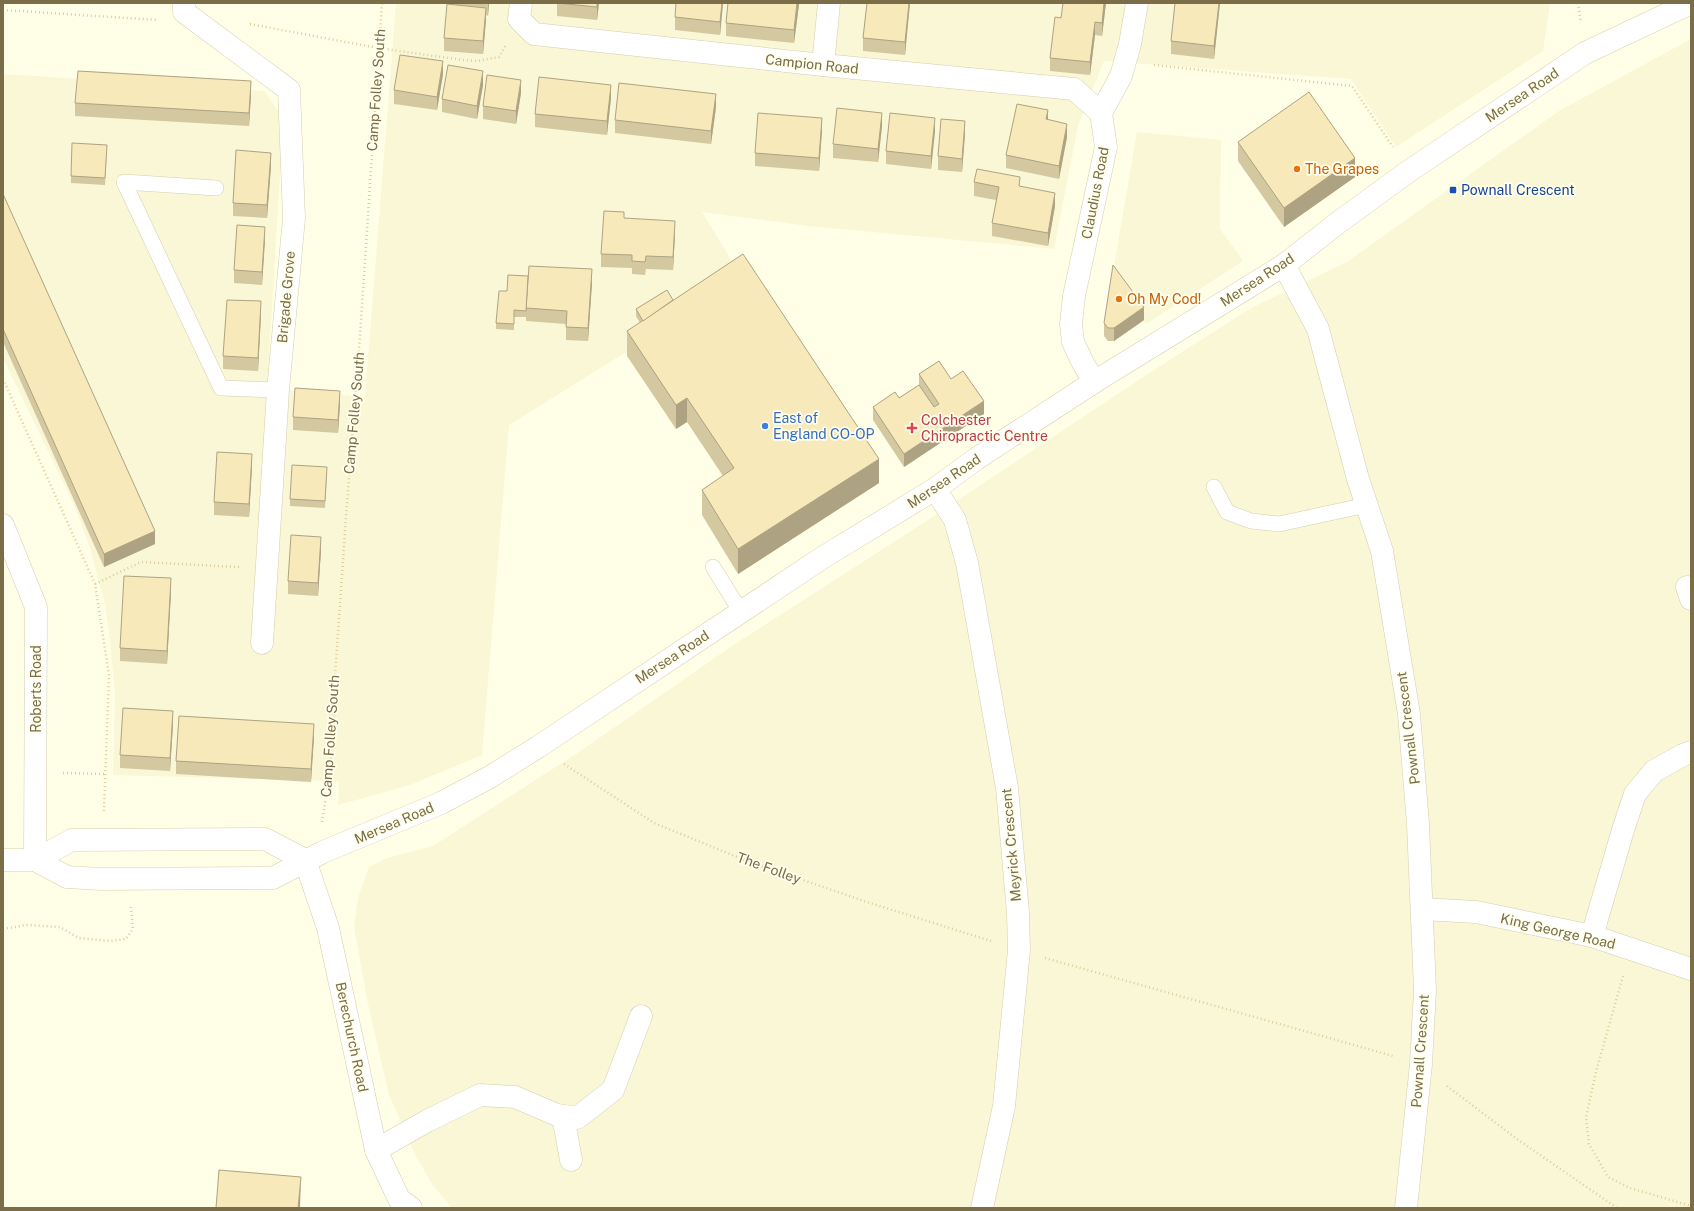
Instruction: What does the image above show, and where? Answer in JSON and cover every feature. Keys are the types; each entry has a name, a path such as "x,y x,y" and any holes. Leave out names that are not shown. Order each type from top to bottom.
{"street":[{"name":"Brigade Grove","path":"184,3 184,12 289,90 294,218 278,390 268,569 262,643"},
{"path":"822,65 830,3"},
{"path":"1101,113 1115,89 1126,62 1137,3"},
{"name":"Mersea Road","path":"3,860 34,860 67,877 101,879 273,878 305,860 441,803 490,777 538,747 822,558 935,489 976,459 1094,382 1284,265 1339,222 1409,171 1585,53 1691,3"},
{"name":"Campion Road","path":"520,11 534,34 822,65 1074,89 1101,113"},
{"name":"Claudius Road","path":"1094,382 1073,342 1071,324 1074,296 1106,147 1101,113"},
{"name":"Pownall Crescent","path":"1284,265 1318,329 1367,505 1382,551 1409,714 1418,824 1425,990 1421,1064 1406,1208"},
{"name":"Meyrick Crescent","path":"935,489 955,520 967,563 982,640 1007,788 1018,913 1019,950 1004,1106 982,1208"},
{"name":"Roberts Road","path":"3,526 36,607 34,860"},
{"path":"1592,936 1635,794 1654,771 1683,754 1691,752"},
{"name":"Mersea Road","path":"34,860 72,840 265,839 305,860"},
{"name":"Berechurch Road","path":"305,860 328,928 376,1150 399,1199 410,1208"},
{"name":"King George Road","path":"1422,908 1476,912 1592,936 1691,969"},
{"path":"376,1150 427,1121 480,1095 515,1097 563,1116 577,1118 613,1090 641,1016"},
{"path":"563,1116 571,1160"}],"lane":[{"path":"216,188 124,182 221,388 278,390"},
{"path":"1214,487 1227,512 1251,521 1278,524 1367,505"},
{"path":"713,567 741,612"}],"path":[{"name":"Camp Folley South","path":"322,822 330,771 332,710 349,465 360,336 382,3"},
{"path":"378,48 477,61 499,57 520,11"},
{"path":"1126,62 1352,86 1409,171"},
{"path":"3,379 95,584 109,675 102,840"},
{"path":"95,584 141,562 268,569"},
{"name":"The Folley","path":"538,747 654,823 748,861 870,903 1019,950 1421,1064"},
{"path":"3,929 26,925 60,927 79,938 110,942 126,939 133,929 131,904"},
{"path":"1631,948 1596,1072 1586,1117 1589,1144 1608,1176 1630,1188 1691,1206"},
{"path":"1421,1064 1454,1092 1517,1140 1617,1208"}],"shaded area":[{"path":"396,3 1550,3 1543,51 1396,147 1351,79 1104,61 1078,125 1054,249 809,226 702,212 743,279 509,425 482,755 410,785 338,805 339,781 113,775 115,694 105,604 90,548 75,507 3,358 3,74 264,91 278,110 283,126 267,388 365,397"},
{"path":"1691,39 1691,1208 452,1208 432,1184 416,1156 389,1095 368,1004 354,927 358,898 369,867 387,858 433,846 579,752 735,644 925,522 1154,370 1251,308 1347,262 1559,111"},
{"path":"1137,132 1221,140 1220,229 1243,261 1146,324 1113,272"}],"building":[{"path":"557,3 597,3 597,7"},
{"path":"676,3 722,3 720,22 675,17"},
{"path":"728,3 797,3 794,30 726,23"},
{"path":"867,3 909,3 905,42 863,38"},
{"path":"1063,3 1104,3 1102,23 1095,22 1090,62 1050,58 1055,17 1061,18"},
{"path":"1175,3 1219,3 1214,46 1171,41"},
{"path":"447,4 486,8 483,41 444,38"},
{"path":"400,55 443,61 437,97 394,90"},
{"path":"448,65 483,71 477,106 442,99"},
{"path":"78,71 251,81 249,113 75,103"},
{"path":"487,75 521,80 516,111 483,106"},
{"path":"539,77 611,85 607,121 535,114"},
{"path":"619,83 716,94 711,131 615,120"},
{"name":"The Grapes","path":"1309,92 1355,158 1284,208 1238,142"},
{"path":"1017,104 1048,110 1046,119 1067,124 1059,166 1006,155"},
{"path":"837,108 882,113 878,149 833,144"},
{"path":"758,113 822,118 819,158 755,153"},
{"path":"890,113 935,118 931,156 886,151"},
{"path":"941,119 965,121 962,159 938,156"},
{"path":"72,143 107,145 105,178 71,176"},
{"path":"236,150 271,153 267,205 233,203"},
{"path":"977,169 1020,177 1019,186 1055,193 1048,233 992,223 999,187 974,182"},
{"path":"3,194 155,531 104,554 3,329"},
{"path":"604,211 624,212 624,218 675,221 673,257 646,256 645,262 632,261 632,255 601,254"},
{"path":"237,225 265,227 262,272 234,270"},
{"name":"East of England CO-OP","path":"743,254 879,459 738,549 702,490 734,468 687,398 676,405 627,331"},
{"name":"Oh My Cod!","path":"1113,265 1144,307 1114,328 1108,328 1104,323"},
{"path":"529,266 592,269 588,328 566,327 567,311 526,308"},
{"path":"508,275 528,276 526,311 514,310 514,324 496,323 499,291 507,291"},
{"path":"667,290 673,300 643,321 636,309"},
{"path":"227,300 261,301 258,358 223,356"},
{"path":"939,361 951,379 963,371 984,401 904,454 873,407 895,392 899,398 919,385 934,407 939,404 919,374"},
{"path":"295,388 340,391 338,420 293,417"},
{"path":"217,452 252,454 249,504 214,502"},
{"path":"292,465 327,467 325,501 290,499"},
{"path":"291,535 321,537 318,583 288,581"},
{"path":"124,576 171,578 167,651 120,648"},
{"path":"123,708 173,711 170,758 120,755"},
{"path":"179,716 314,724 311,769 176,761"},
{"path":"219,1170 301,1177 298,1208 216,1208"}],"place":[{"name":"The Grapes","path":"1297,169"},
{"name":"Pownall Crescent","path":"1453,190"},
{"name":"Oh My Cod!","path":"1119,299"},
{"name":"East of England CO-OP","path":"765,426"},
{"name":"Colchester Chiropractic Centre","path":"912,428"}]}
